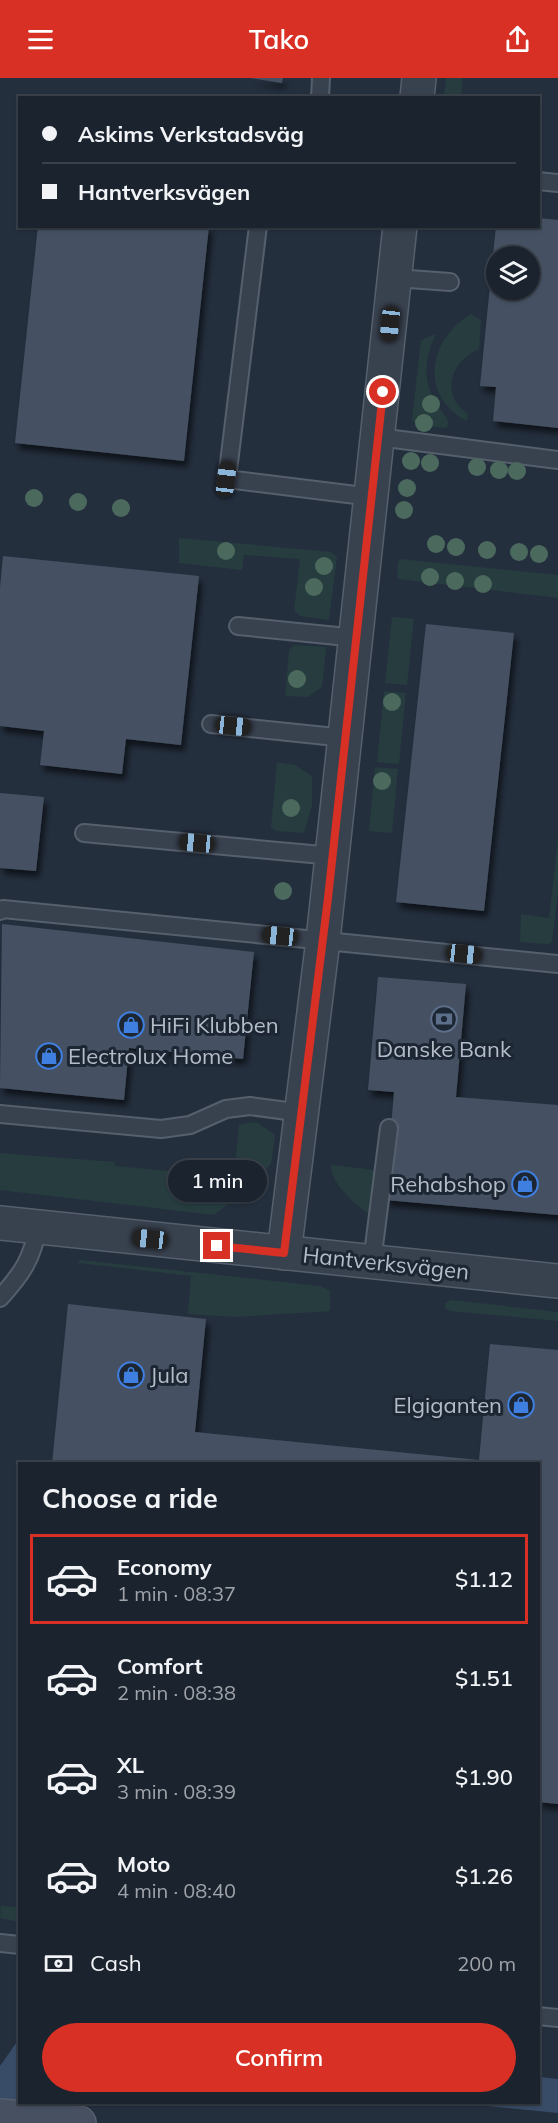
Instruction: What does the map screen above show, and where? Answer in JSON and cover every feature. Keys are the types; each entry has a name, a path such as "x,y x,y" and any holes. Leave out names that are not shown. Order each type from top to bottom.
{"street":[{"path":"417,96 419,78"},
{"path":"284,1253 333,856 400,228"},
{"name":"Hantverksvägen","path":"0,1223 558,1281"},
{"path":"0,2116 66,2122"}],"lane":[{"path":"320,96 321,78"},
{"path":"540,181 558,183"},
{"path":"258,228 226,479 372,497"},
{"path":"394,278 450,282"},
{"path":"378,437 558,460"},
{"path":"238,626 357,638"},
{"path":"211,724 345,738"},
{"path":"84,833 333,856"},
{"path":"0,911 3,909 558,964"},
{"path":"0,1114 161,1129 190,1125 226,1108 250,1106 302,1113"},
{"path":"372,1262 389,1128"},
{"path":"0,1298 18,1278 33,1253 38,1227"},
{"path":"0,1943 18,1945"},
{"path":"540,2016 558,2018"}],"green space":[{"path":"446,78 463,78 461,96 444,96"},
{"path":"471,314 481,320 479,349 469,354 461,362 452,379 451,388 459,406 468,414 467,421 451,410 441,397 436,383 435,367 438,352 446,338"},
{"path":"436,334 427,359 427,377 436,403 449,423 446,428 417,425 412,420 421,340"},
{"path":"179,538 331,552 337,557 329,620 300,616 294,610 300,559 244,555 242,570 179,563"},
{"path":"400,559 558,575 558,598 398,579 397,566"},
{"path":"392,617 414,619 407,685 385,683"},
{"path":"294,645 326,647 322,687 308,697 285,696 289,650"},
{"path":"384,691 406,693 399,764 377,762"},
{"path":"277,762 295,765 312,776 312,805 304,833 276,831 271,827"},
{"path":"375,767 398,769 392,833 369,831"},
{"path":"558,838 558,892 552,942 548,944 520,942 521,914 549,918"},
{"path":"258,1123 275,1135 271,1164 250,1186 214,1215 0,1190 0,1153 115,1162 115,1166 234,1177 239,1125"},
{"path":"331,1165 376,1170 372,1212 367,1213 344,1192 335,1179"},
{"path":"80,1260 320,1286 330,1291 330,1311 236,1317 188,1314 191,1276 79,1263 75,1267"},
{"path":"451,1300 558,1312 558,1321 450,1311 445,1308 445,1303"},
{"path":"1,1906 18,1907 18,1922 0,1918"}],"water":[{"path":"18,2040 19,2104 0,2123 0,2066"},
{"path":"540,2077 558,2079 558,2113 466,2104 540,2104"}],"building":[{"path":"250,78 283,78 282,83"},
{"path":"540,218 558,220 558,428 493,421 496,387 480,386 489,300 540,300 540,246 494,246 496,228 540,228"},
{"path":"38,228 209,228 184,461 15,443"},
{"path":"3,556 199,576 181,745 126,739 122,774 40,765 44,731 0,726 0,588"},
{"path":"426,624 514,633 484,911 396,902"},
{"path":"0,793 44,797 36,871 0,868"},
{"path":"2,924 254,952 243,1059 129,1048 124,1100 0,1088"},
{"path":"378,977 466,984 456,1097 558,1105 558,1215 385,1200 394,1092 368,1090"},
{"path":"68,1304 206,1319 195,1432 479,1460 490,1344 558,1350 558,1804 540,1802 540,1462 52,1462"}],"place":[{"name":"Danske Bank","path":"444,1019"},
{"name":"HiFi Klubben","path":"131,1025"},
{"name":"Electrolux Home","path":"49,1056"},
{"name":"Rehabshop","path":"525,1184"},
{"name":"Jula","path":"131,1375"},
{"name":"Elgiganten","path":"521,1405"}],"route":[{"path":"217,1246 284,1253 328,898 383,392"}]}
